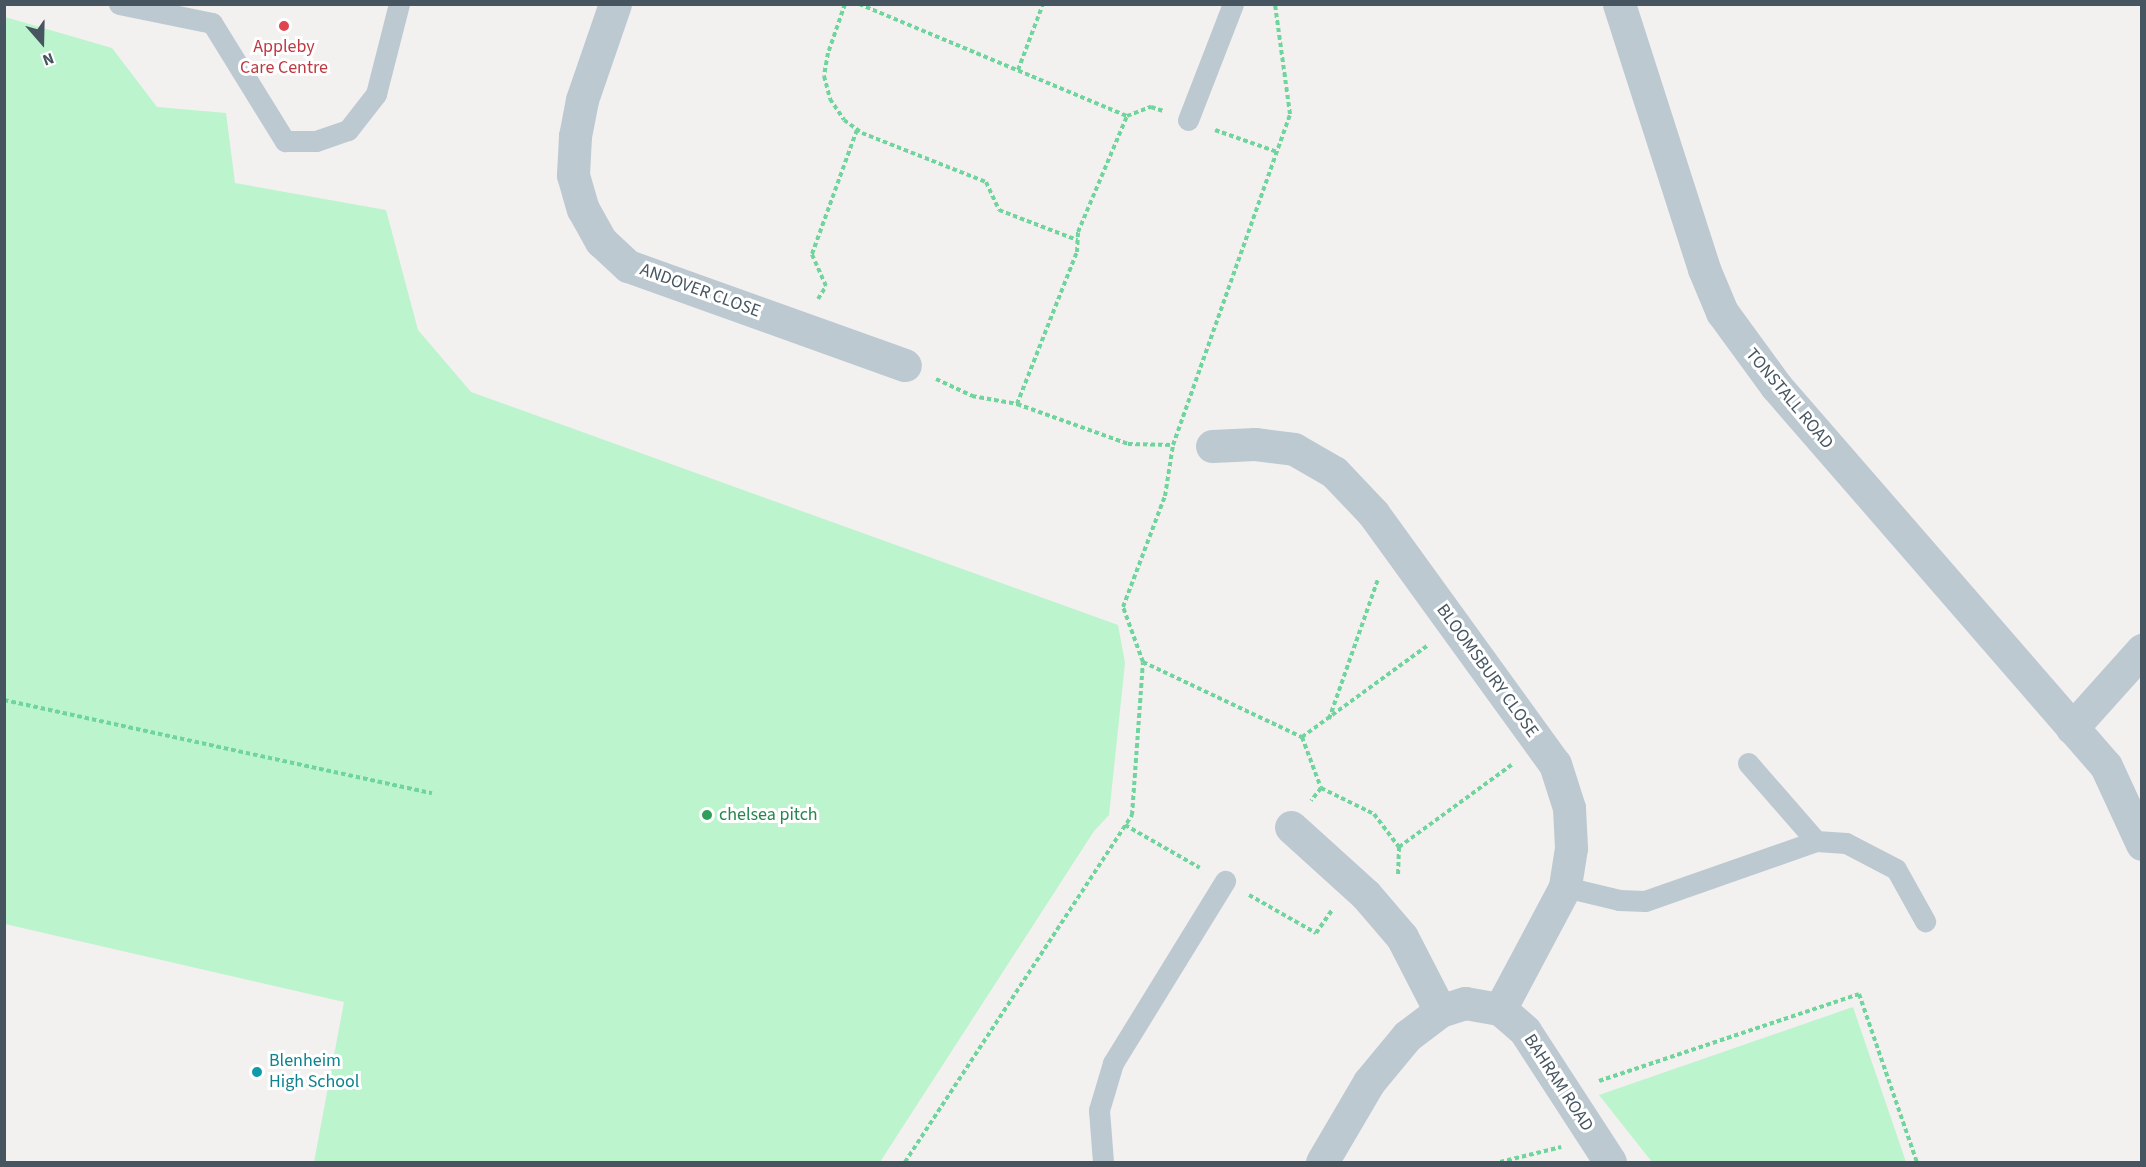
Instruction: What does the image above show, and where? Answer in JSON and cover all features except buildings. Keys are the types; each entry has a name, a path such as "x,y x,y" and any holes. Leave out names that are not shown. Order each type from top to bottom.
{"street":[{"name":"ANDOVER CLOSE","path":"615,4 582,100 574,165 584,209 601,241 628,266 905,365"},
{"name":"TONSTALL ROAD","path":"1619,4 1704,269 1722,312 1776,386 2106,766 2142,844"},
{"name":"BLOOMSBURY CLOSE","path":"1212,446 1255,444 1294,449 1334,472 1392,538 1555,764 1569,808 1571,848 1565,887 1500,1009"},
{"path":"2072,728 2142,650"},
{"path":"1291,827 1380,912 1402,937 1440,1011"},
{"path":"1322,1162 1369,1082 1407,1036 1440,1011 1465,1003 1500,1009"},
{"name":"BAHRAM ROAD","path":"1500,1009 1525,1031 1602,1151"}],"lane":[{"path":"119,4 212,22 285,141 316,141 348,130 376,94 399,4"},
{"path":"1188,120 1233,4"},
{"path":"1748,763 1816,841"},
{"path":"1565,887 1619,900 1645,901 1816,841 1846,843 1896,869 1925,921"},
{"path":"1103,1162 1099,1110 1113,1063 1225,881"}],"path":[{"path":"845,4 828,53 824,76 830,99 844,120 857,130 986,182 999,210 1077,240"},
{"path":"859,4 1127,116 1151,107 1276,152"},
{"path":"1018,70 1043,4"},
{"path":"905,1162 1132,815 1143,662 1123,607 1165,496 1173,445 1290,114 1275,4"},
{"path":"1017,404 1077,252 1077,240 1127,116"},
{"path":"801,328 826,285 812,254 857,130"},
{"path":"905,365 972,396 1017,404 1128,444 1212,446"},
{"path":"1329,719 1392,538"},
{"path":"1302,737 1454,625"},
{"path":"1143,662 1302,737 1321,788 1374,814 1399,847 1397,893 1380,912"},
{"path":"4,700 432,793"},
{"path":"1399,847 1540,744"},
{"path":"1291,827 1321,788"},
{"path":"1564,1093 1859,994 1917,1162"},
{"path":"1500,1162 1602,1151"}],"green space":[{"path":"5,17 112,48 157,107 226,113 235,183 386,210 418,330 471,392 1118,625 1125,663 1109,815 1094,831 880,1162 314,1162 344,1002 5,924"},
{"path":"1853,1007 1906,1162 1652,1162 1599,1095"}],"place":[{"name":"Appleby Care Centre","path":"284,26"},
{"name":"chelsea pitch","path":"707,815"},
{"name":"Blenheim High School","path":"257,1072"}]}
